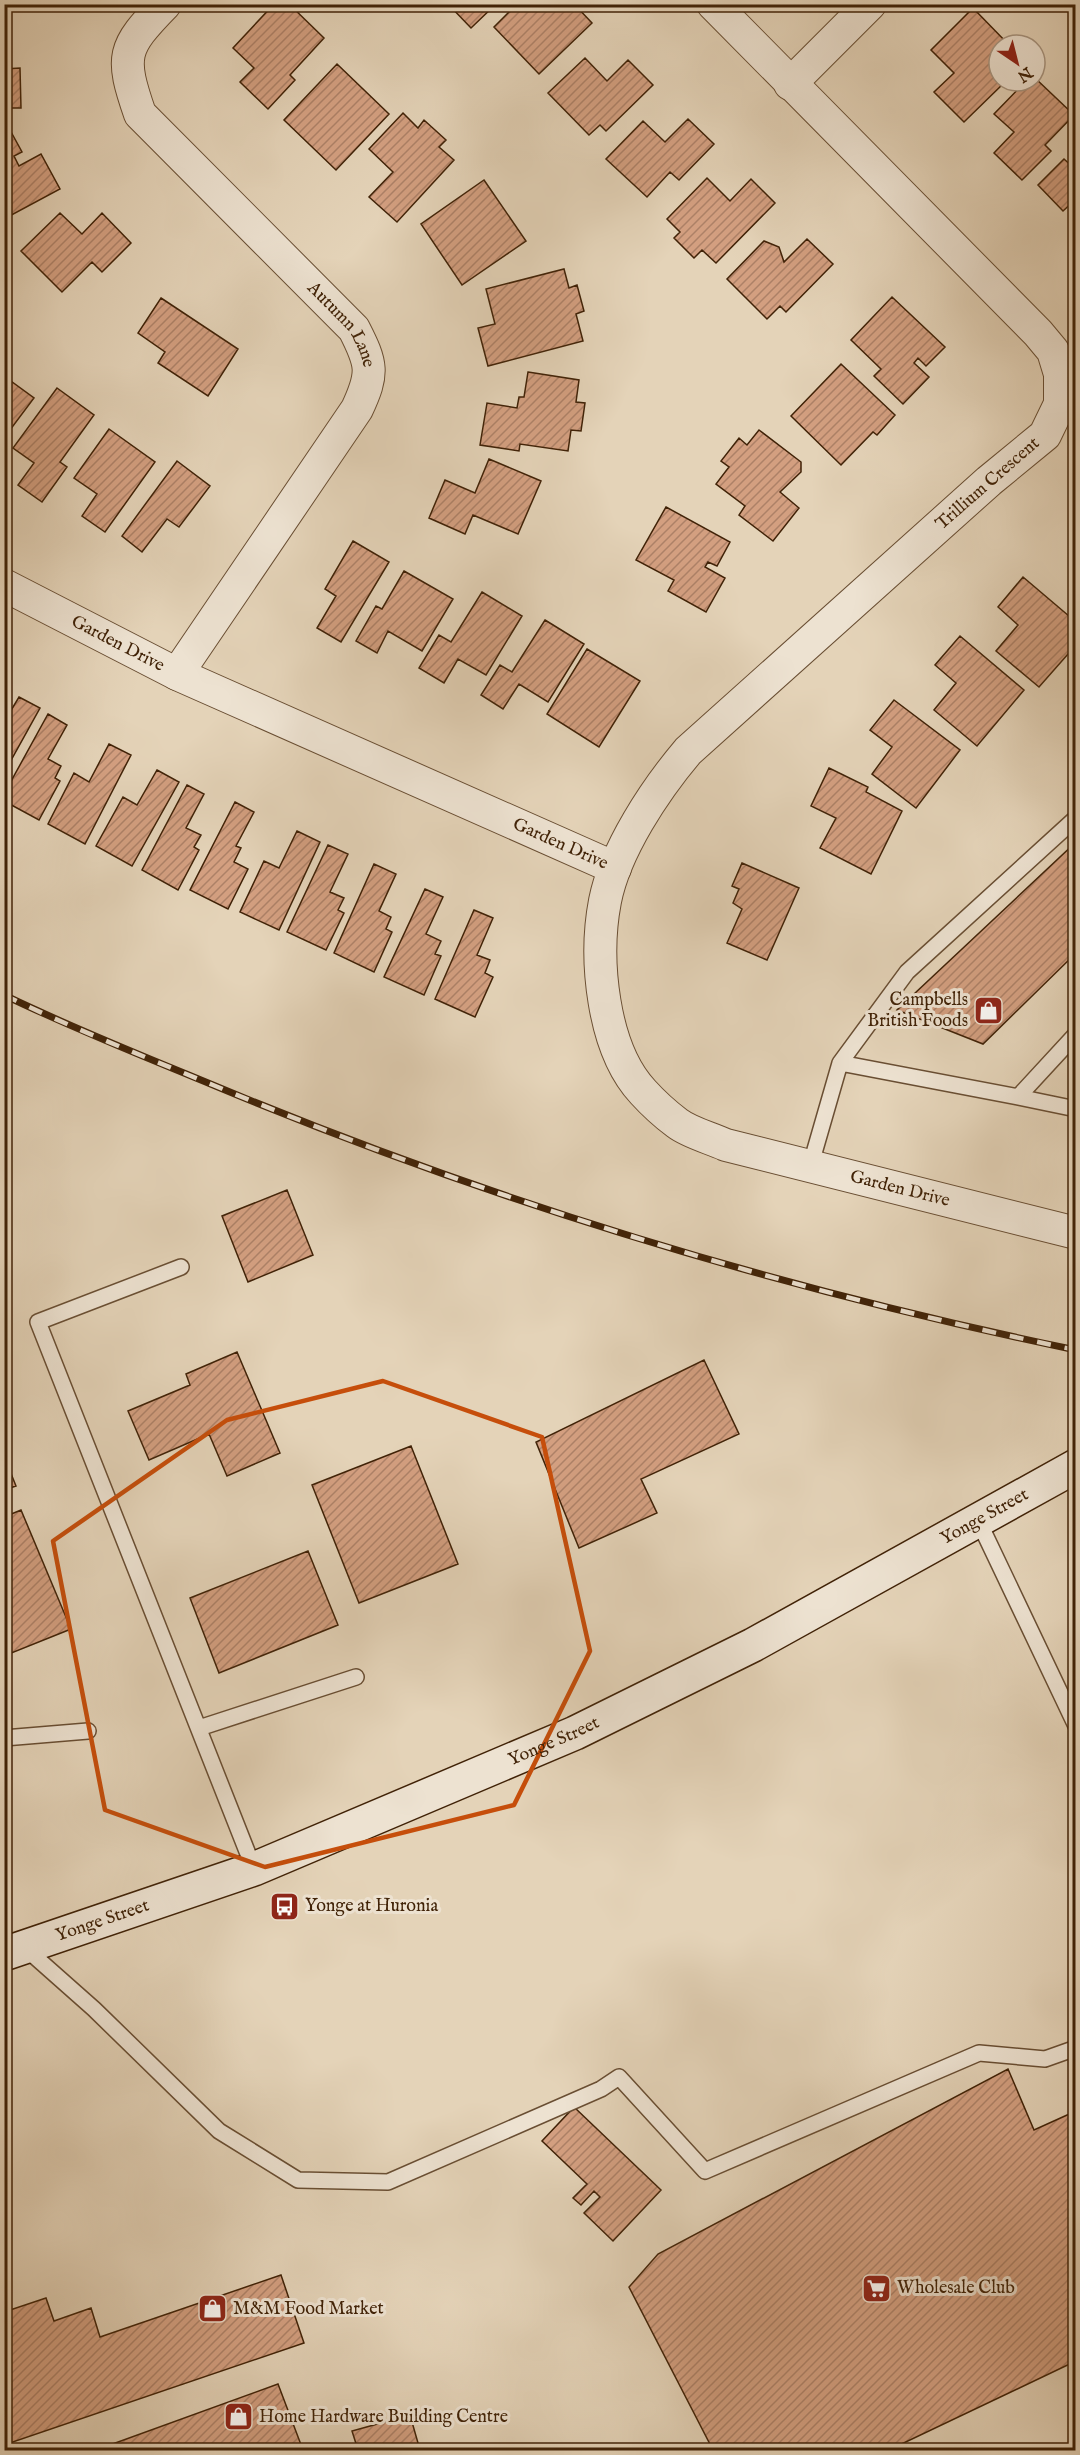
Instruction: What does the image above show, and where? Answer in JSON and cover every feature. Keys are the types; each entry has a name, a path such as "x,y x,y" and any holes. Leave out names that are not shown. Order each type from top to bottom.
{"main road":[{"name":"Yonge Street","path":"11,1944 254,1869 507,1763 636,1704 753,1646 1076,1466"}],"street":[{"name":"Autumn Lane","path":"165,4 141,28 127,54 130,84 140,114 354,329 368,357 368,384 357,409 177,674"},
{"name":"Trillium Crescent","path":"615,868 643,813 666,778 688,751 989,481 1045,435 1060,404 1060,374 1053,351 713,4"},
{"path":"790,84 870,4"},
{"name":"Garden Drive","path":"4,585 177,674 615,868 605,900 602,929 602,985 608,1022 620,1056 641,1091 679,1125 726,1145 1076,1233"}],"lane":[{"path":"810,1167 840,1063 907,972 1076,818"},
{"path":"1018,1097 1076,1034"},
{"path":"840,1063 1076,1109"},
{"path":"181,1267 38,1322 254,1869"},
{"path":"978,1520 1076,1726"},
{"path":"199,1728 356,1677"},
{"path":"7,1734 88,1731"},
{"path":"11,1944 94,2009 219,2131 298,2180 388,2182 602,2088 619,2077 705,2171 979,2053 1045,2059 1076,2048"}],"highlighted area":[{"path":"383,1381 542,1437 590,1651 514,1805 265,1867 105,1810 53,1541 227,1420"}],"building":[{"path":"274,4 289,4 324,38 290,75 295,80 268,109 240,82 254,68 233,48"},
{"path":"448,4 496,4 471,28"},
{"path":"517,4 574,4 592,23 539,74 494,27"},
{"path":"973,8 997,33 987,33 987,93 994,93 964,122 934,92 954,73 931,50"},
{"path":"585,58 607,81 628,60 653,85 606,131 600,125 589,135 548,93"},
{"path":"337,64 389,114 336,170 284,120"},
{"path":"20,68 21,108 4,108 4,69"},
{"path":"1047,89 1074,115 1045,145 1051,151 1022,180 994,153 1014,132 994,114 1014,93 1047,93"},
{"path":"403,113 418,128 424,120 446,140 439,147 454,160 397,222 369,197 393,172 369,149"},
{"path":"688,119 714,144 679,180 670,172 647,197 606,159 643,121 665,142"},
{"path":"10,130 22,152 14,156 19,166 41,154 60,189 4,219 4,133"},
{"path":"1064,159 1076,170 1076,199 1063,211 1038,185"},
{"path":"707,178 730,201 751,179 775,203 716,263 702,250 694,258 674,238 680,232 667,219"},
{"path":"484,180 526,241 462,285 421,224"},
{"path":"60,213 82,234 102,213 131,243 102,272 92,262 62,292 21,251"},
{"path":"807,239 833,264 786,312 780,306 767,319 727,279 764,241 779,247 784,262"},
{"path":"564,269 569,288 577,285 584,311 576,314 583,341 488,366 478,328 495,324 486,289"},
{"path":"892,297 945,347 926,366 918,358 914,363 929,377 903,404 874,376 881,369 851,340"},
{"path":"161,298 238,349 208,396 158,363 165,352 138,333"},
{"path":"841,364 895,415 877,435 873,432 841,465 791,416"},
{"path":"528,372 579,380 576,402 585,403 581,431 571,430 568,451 520,444 519,451 480,445 487,403 517,408 519,397 524,397"},
{"path":"4,376 34,398 4,438"},
{"path":"57,388 94,415 60,462 67,467 42,502 18,485 34,463 13,448"},
{"path":"109,429 155,462 105,532 82,516 97,494 74,478"},
{"path":"759,430 801,462 801,472 780,492 799,508 773,541 739,515 745,506 716,484 729,467 721,461 739,438 747,445"},
{"path":"489,459 541,481 518,534 473,515 465,534 429,518 445,480 475,493"},
{"path":"177,461 210,486 179,527 167,519 142,552 122,536"},
{"path":"666,507 730,542 717,566 708,562 705,567 725,578 706,612 668,591 674,580 636,560"},
{"path":"353,541 389,562 341,642 317,628 336,596 325,589"},
{"path":"404,571 453,599 422,651 388,631 377,653 356,641 376,606 382,609"},
{"path":"1023,577 1076,622 1076,645 1039,687 996,651 1018,625 998,607"},
{"path":"482,592 522,616 486,675 458,659 444,683 419,668 439,635 451,642"},
{"path":"545,620 584,644 548,702 519,684 503,709 481,695 500,665 512,672"},
{"path":"960,636 1024,690 977,746 934,710 956,683 935,665"},
{"path":"587,649 640,681 599,747 547,714"},
{"path":"19,697 40,708 4,773 4,722"},
{"path":"894,700 960,750 916,808 872,774 892,747 870,730"},
{"path":"48,714 67,725 48,759 61,766 55,778 60,781 39,820 4,801 4,794"},
{"path":"109,744 131,755 85,844 48,824 74,773 89,782"},
{"path":"829,768 868,787 866,792 902,811 871,874 820,848 836,818 811,806"},
{"path":"157,770 179,782 132,866 96,846 123,797 137,805"},
{"path":"187,785 204,794 186,828 201,835 194,847 199,850 178,890 142,870"},
{"path":"235,802 254,812 236,846 241,848 234,862 248,869 228,909 190,890"},
{"path":"297,831 320,842 279,930 240,912 264,861 279,868"},
{"path":"1076,842 1076,953 983,1044 897,1010"},
{"path":"328,845 348,854 330,892 344,898 338,910 344,913 326,950 287,932"},
{"path":"742,863 799,888 767,960 727,943 742,909 733,903 739,889 732,886"},
{"path":"374,864 396,874 379,911 391,917 386,929 392,932 374,972 334,953"},
{"path":"425,889 443,897 426,934 441,941 435,954 441,956 424,995 384,977"},
{"path":"474,910 493,918 477,955 490,960 485,973 493,977 475,1017 435,999"},
{"path":"287,1190 313,1255 248,1282 222,1216"},
{"path":"237,1352 280,1453 227,1476 209,1434 149,1460 128,1411 190,1385 186,1374"},
{"path":"704,1360 739,1434 641,1479 657,1513 579,1548 536,1442"},
{"path":"411,1446 458,1564 359,1603 312,1485"},
{"path":"4,1456 16,1486 4,1490"},
{"path":"21,1510 71,1629 4,1656 4,1517"},
{"path":"308,1551 338,1625 219,1673 190,1598"},
{"path":"1008,2069 1034,2130 1076,2111 1076,2361 889,2450 713,2450 629,2287 658,2254"},
{"path":"574,2107 661,2190 613,2241 584,2213 600,2197 594,2191 581,2205 573,2198 587,2184 542,2141"},
{"path":"281,2275 304,2343 4,2445 4,2312 46,2298 54,2321 91,2308 100,2337"},
{"name":"Home Hardware Building Centre","path":"278,2384 303,2450 96,2450"},
{"path":"410,2415 420,2450 358,2450 352,2431"}],"railway":[{"path":"4,995 108,1042 318,1127 530,1204 746,1270 965,1326 1076,1350"}],"place":[{"name":"Campbells British Foods","path":"989,1010"},
{"name":"Yonge at Huronia","path":"284,1906"},
{"name":"Wholesale Club","path":"876,2288"},
{"name":"M&M Food Market","path":"212,2309"},
{"name":"Home Hardware Building Centre","path":"238,2417"}]}
